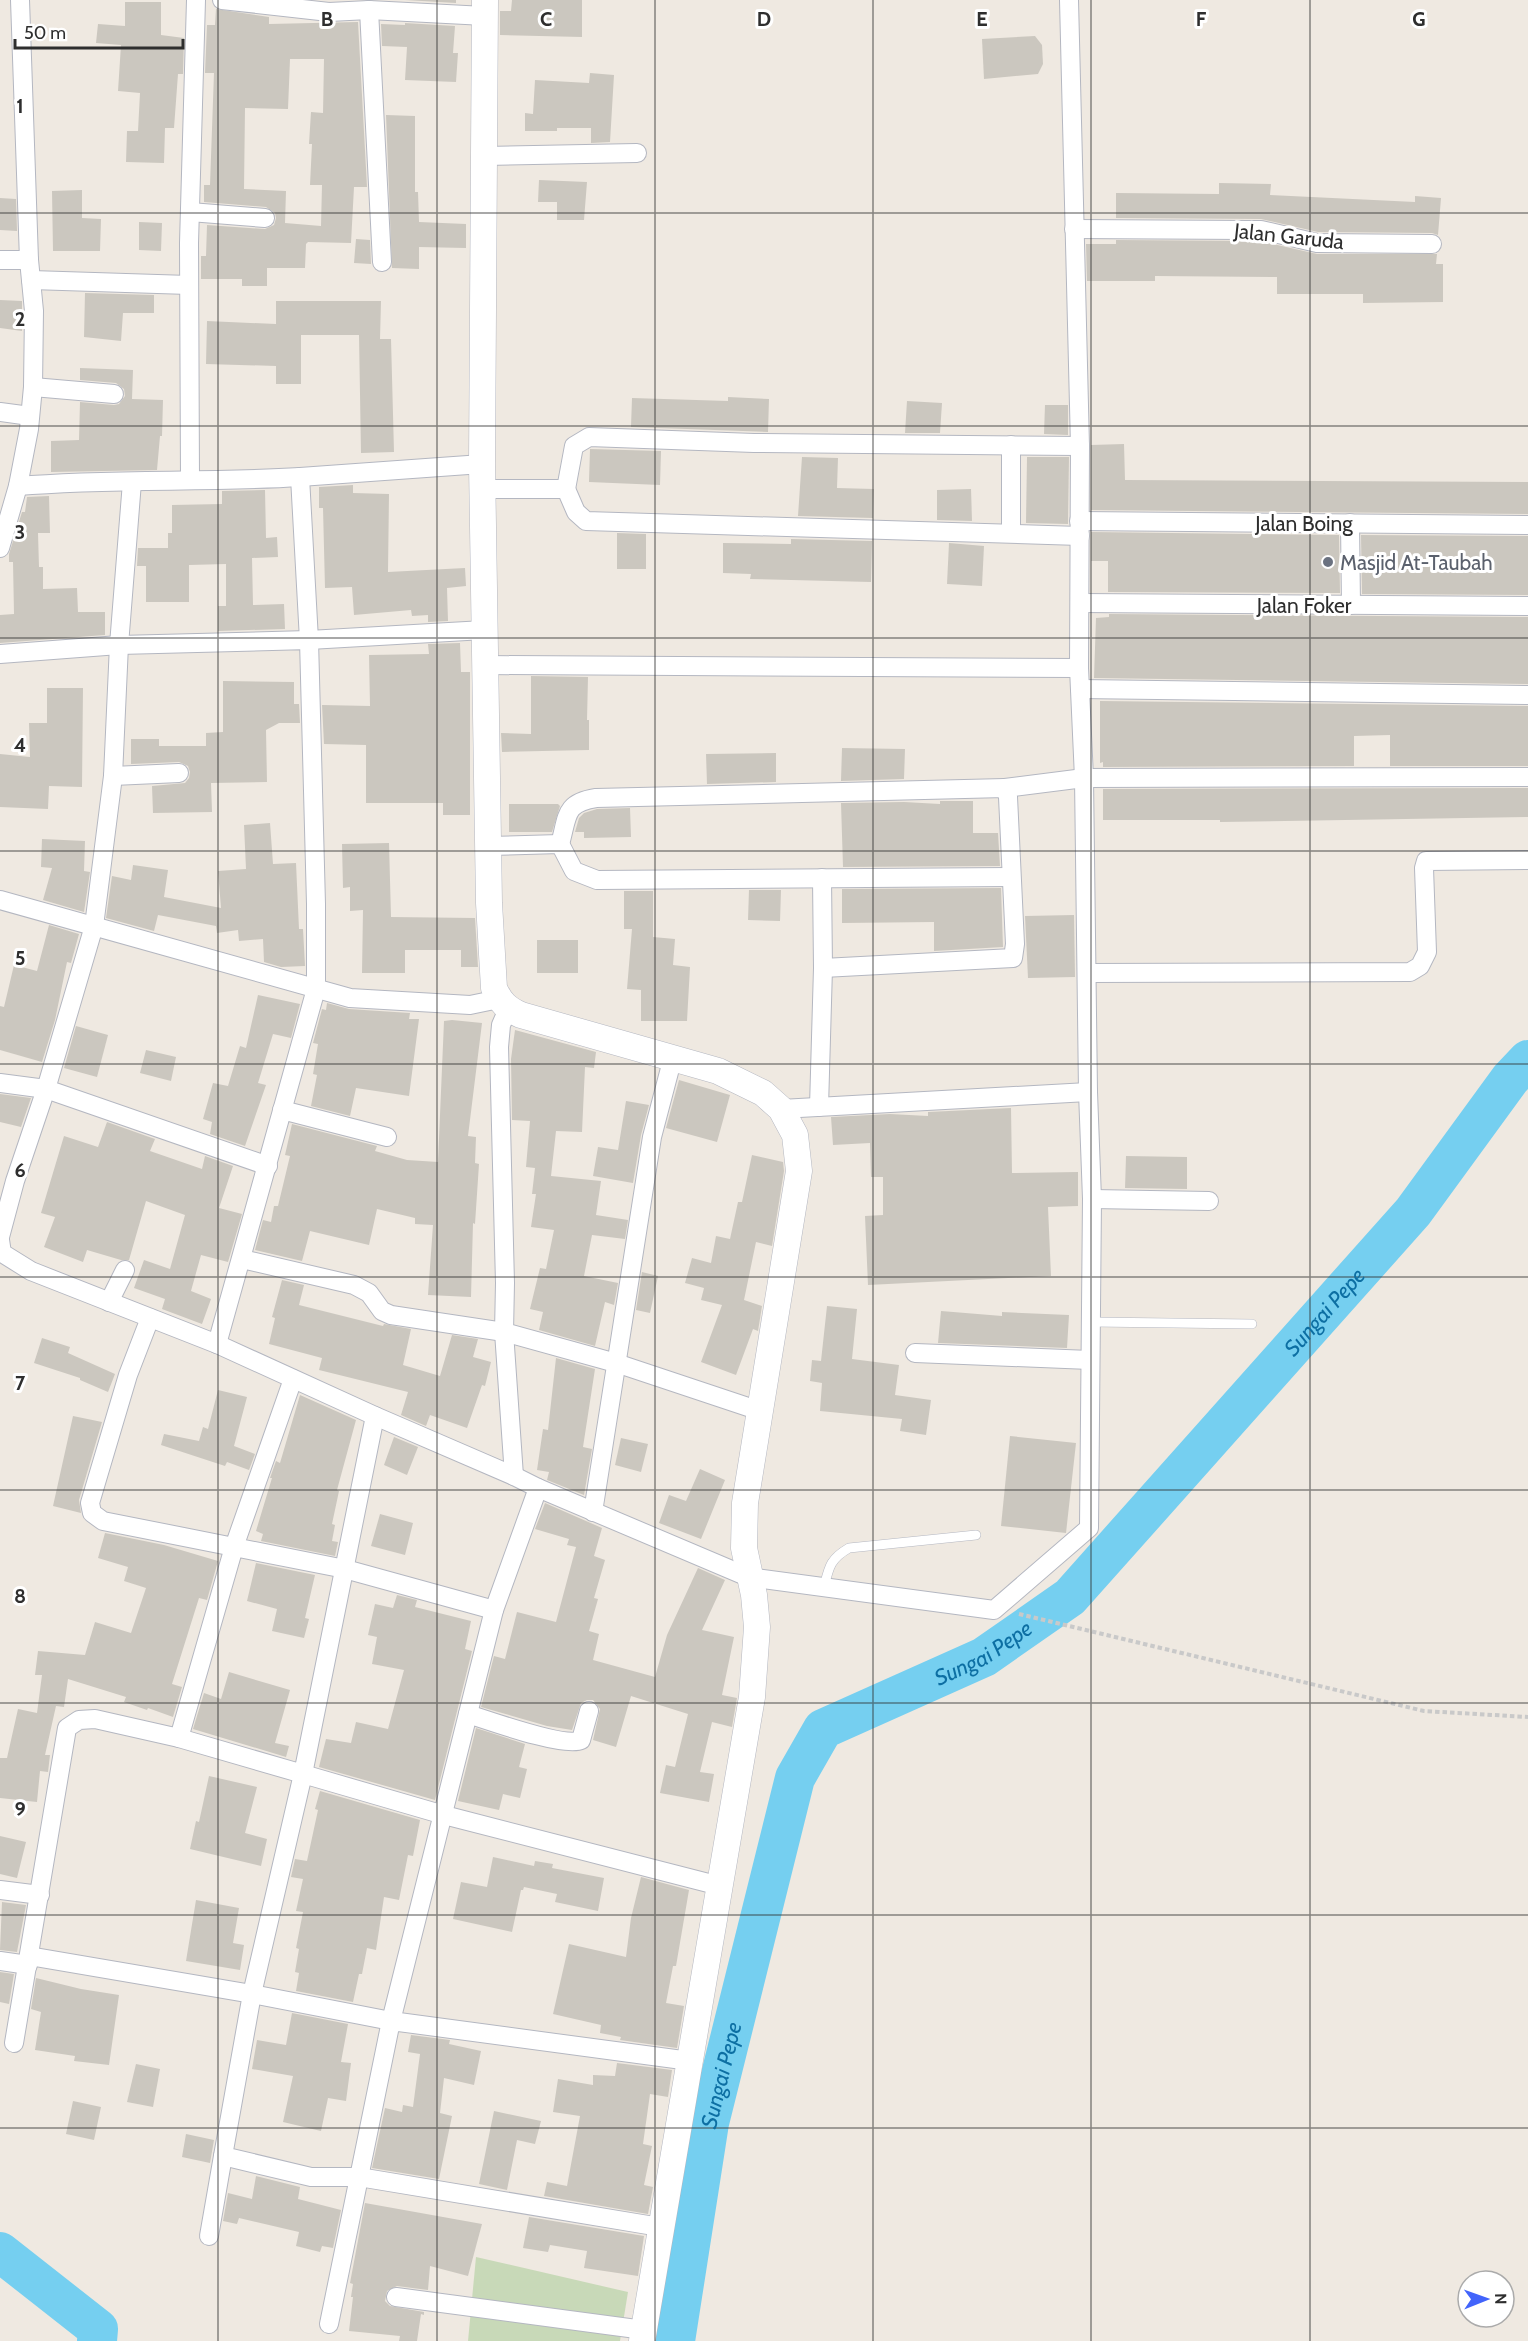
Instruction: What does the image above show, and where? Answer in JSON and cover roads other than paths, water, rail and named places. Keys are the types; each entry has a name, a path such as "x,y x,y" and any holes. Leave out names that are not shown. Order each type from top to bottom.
{"main road":[{"path":"485,8 482,477 492,974 503,1004 521,1016 673,1056 718,1071 763,1093 781,1109 795,1135 799,1171 745,1503 744,1548 748,1577 754,1595 757,1627 753,1696 643,2335"}],"street":[{"path":"0,547 18,486 33,387 34,311 29,260 20,0"},
{"path":"190,480 189,285 196,0"},
{"path":"222,0 369,10 485,8"},
{"path":"132,482 119,645 113,776 94,926 46,1089 15,1181 0,1239 2,1252 31,1271 217,1344 538,1488 748,1577 994,1610 1089,1528 1092,1199 1088,1092 1084,778 1079,668 1080,447 1069,0"},
{"path":"369,10 382,262"},
{"path":"485,156 637,153"},
{"path":"190,212 265,218"},
{"name":"Jalan Garuda","path":"1074,229 1261,230 1317,243 1432,244"},
{"path":"0,260 29,260"},
{"path":"31,280 189,285"},
{"path":"33,387 114,394"},
{"path":"0,412 30,416"},
{"path":"18,486 72,482 300,477 360,471 482,477 566,489 574,446 589,436 765,443 1080,447"},
{"path":"1011,445 1011,532"},
{"path":"217,1344 316,989 309,640 300,477"},
{"name":"Jalan Boing","path":"566,489 576,512 586,521 1011,532 1350,523 1528,525"},
{"path":"1350,523 1351,605"},
{"name":"Jalan Foker","path":"1080,603 1528,606"},
{"path":"0,654 119,645 309,640 484,630"},
{"path":"484,665 1079,668"},
{"path":"1080,689 1528,695"},
{"path":"113,776 178,774"},
{"path":"1010,877 597,880 574,871 560,844 569,811 578,801 596,798 1005,788 1084,778 1528,777"},
{"path":"823,968 1013,958 1015,944 1010,877 1008,797 1005,788"},
{"path":"488,846 560,844"},
{"path":"1087,973 1410,972 1420,966 1427,952 1424,868 1426,861 1528,860"},
{"path":"819,1107 823,968 822,878"},
{"path":"0,900 351,998 470,1005 503,1004 499,1047 505,1283 504,1332 514,1476"},
{"path":"594,1512 652,1137 673,1056"},
{"path":"0,1083 46,1089 268,1166"},
{"path":"781,1109 1088,1092"},
{"path":"282,1110 387,1137"},
{"path":"1092,1199 1209,1202"},
{"path":"242,1259 354,1285 369,1293 382,1311 391,1315 504,1332 616,1363 760,1411"},
{"path":"109,1302 124,1270"},
{"path":"150,1318 128,1376 90,1503 92,1513 103,1521 345,1569 494,1610"},
{"path":"915,1353 1090,1360"},
{"path":"179,1738 234,1547 293,1379"},
{"path":"208,2236 252,1994 303,1774 375,1416"},
{"path":"329,2324 391,2021 494,1610 538,1488"},
{"path":"468,1714 556,1740 575,1743 581,1740 589,1711"},
{"path":"14,2043 67,1728 79,1720 95,1719 179,1738 444,1815 720,1886"},
{"path":"0,1890 40,1895"},
{"path":"0,1961 28,1960 252,1994 391,2021 690,2061"},
{"path":"223,2156 311,2176 359,2177 660,2227"},
{"path":"396,2297 643,2335"}],"lane":[{"path":"1092,1322 1252,1324"},
{"path":"824,1587 830,1564 836,1556 849,1548 976,1535"}],"waterway":[{"name":"Sungai Pepe","path":"675,2341 709,2123 795,1778 823,1729 984,1657 1070,1597 1413,1212 1510,1079 1528,1060"},
{"path":"0,2252 98,2329 97,2341"}],"place":[{"name":"Masjid At-Taubah","path":"1328,562"}]}
